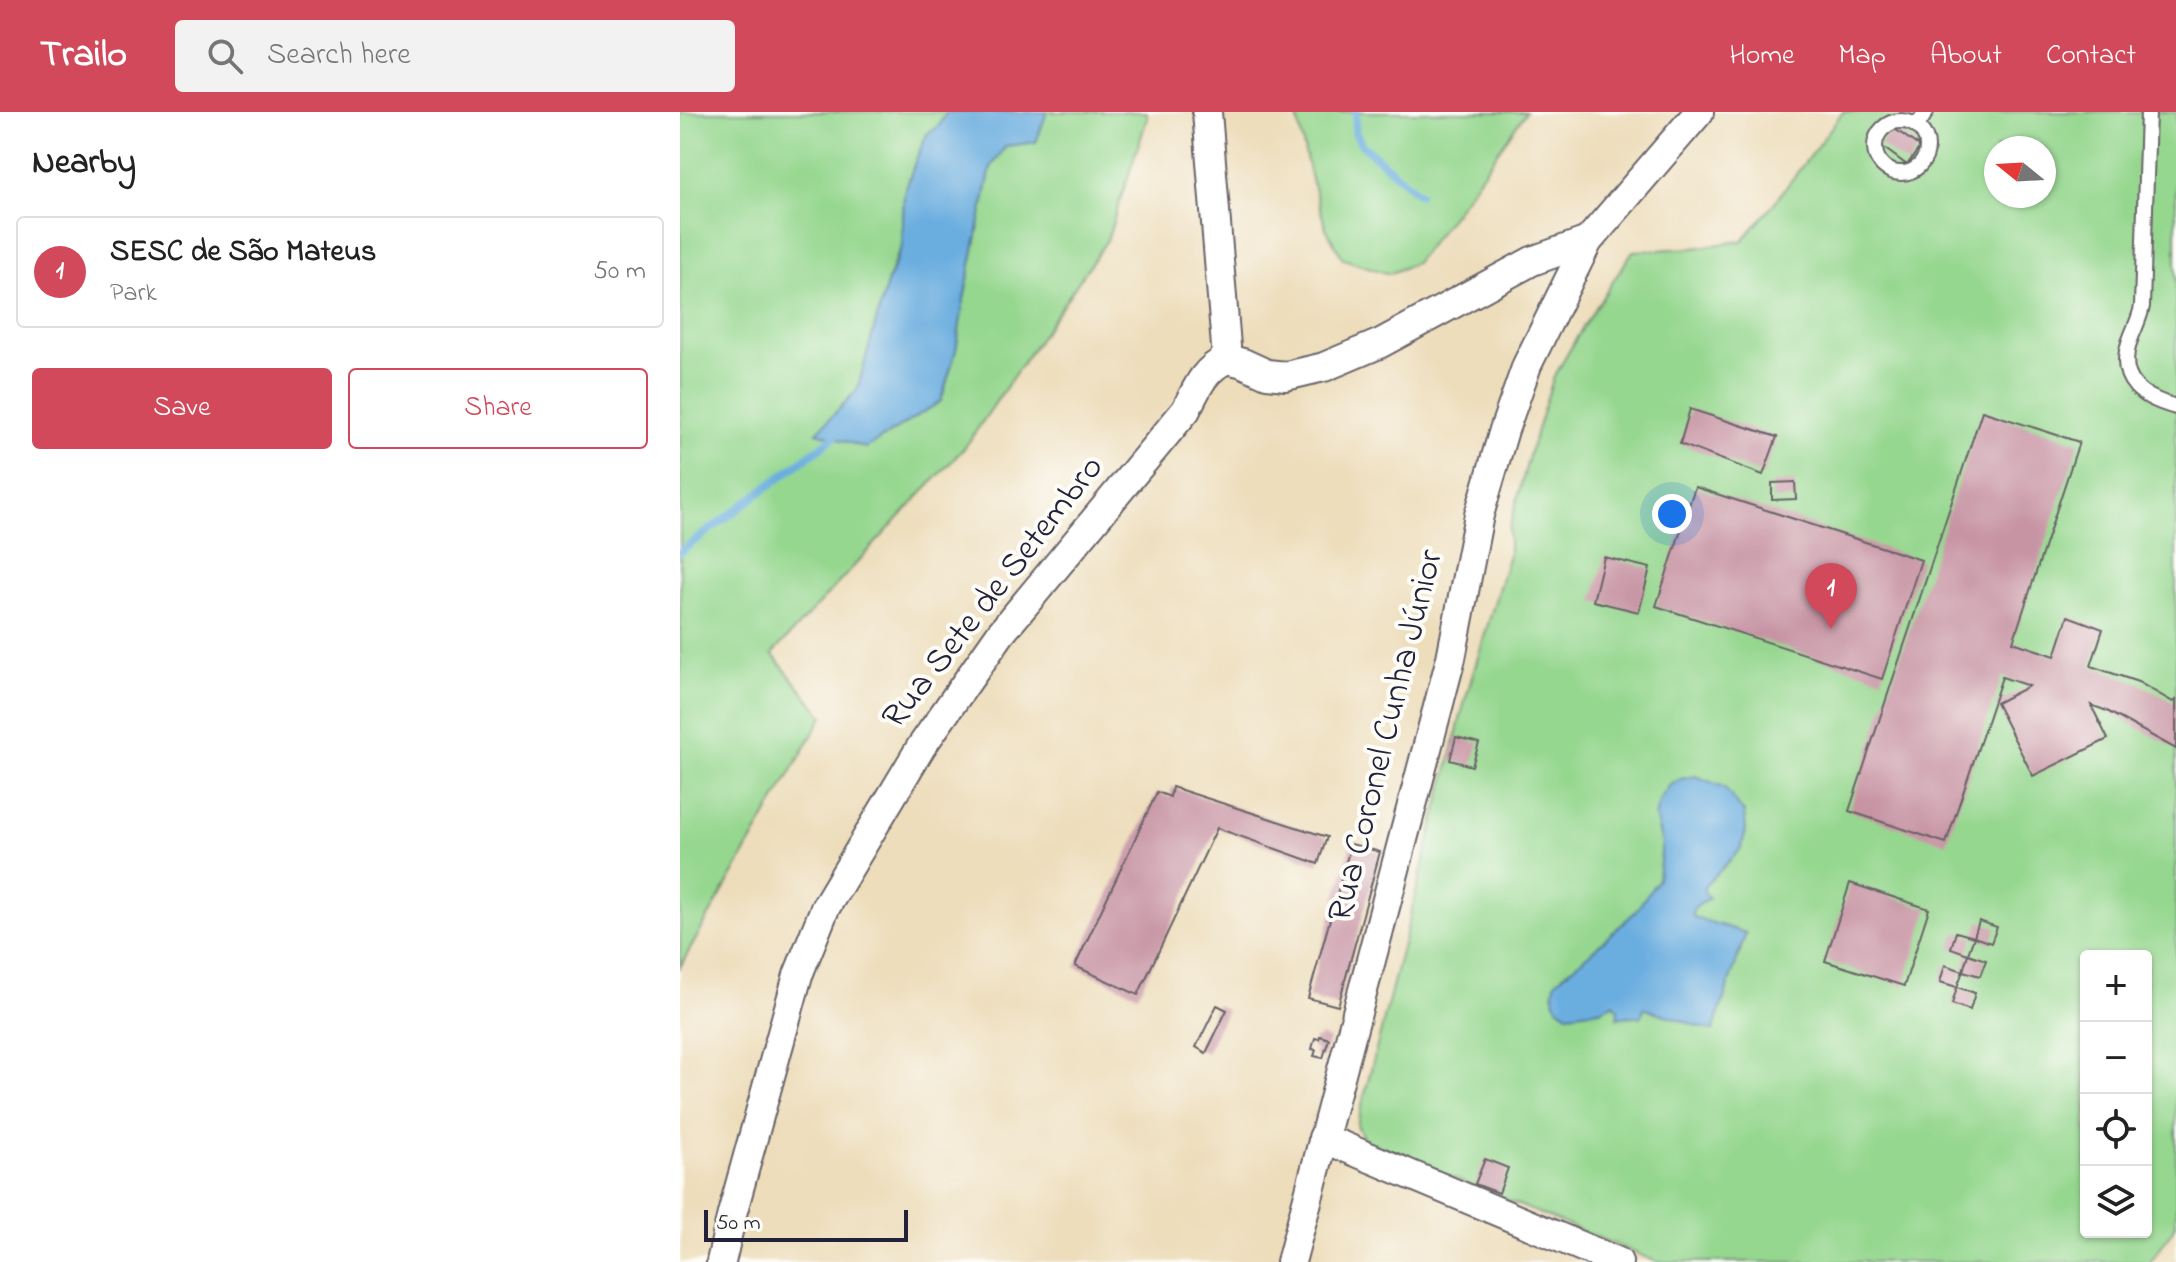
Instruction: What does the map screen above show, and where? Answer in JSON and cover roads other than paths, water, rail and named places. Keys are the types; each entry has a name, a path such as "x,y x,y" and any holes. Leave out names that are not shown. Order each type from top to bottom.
{"street":[{"path":"1207,112 1227,359 1267,374 1286,376 1324,367 1381,343 1532,261 1588,241"},
{"name":"Rua Coronel Cunha Júnior","path":"1291,1262 1451,658 1479,515 1527,365 1588,241 1699,112"},
{"name":"Rua Sete de Setembro","path":"721,1262 798,975 825,908 921,747 1001,633 1186,410 1200,381 1213,366 1227,359"},
{"path":"1323,1138 1618,1262"}],"lane":[{"path":"1917,126 1926,112"},
{"path":"2148,112 2142,306 2128,345 2126,364 2128,376 2135,387 2159,402 2176,407"}],"water":[{"path":"947,112 1047,112 1036,142 1006,146 991,167 956,350 941,401 866,448 817,432 857,390 887,283 902,246 904,194 927,134 938,127"},
{"path":"1696,776 1724,787 1744,813 1746,830 1741,849 1704,887 1709,898 1696,906 1692,913 1693,917 1746,933 1713,1031 1644,1008 1641,1017 1617,1018 1618,1010 1614,1003 1600,1010 1568,1014 1555,1002 1553,991 1556,981 1635,912 1658,879 1662,844 1655,816 1660,799 1670,785"}],"waterway":[{"path":"1356,112 1355,132 1362,145 1419,194"},
{"path":"680,552 841,432"}],"place":[{"name":"SESC de São Mateus","path":"1831,629"}]}
